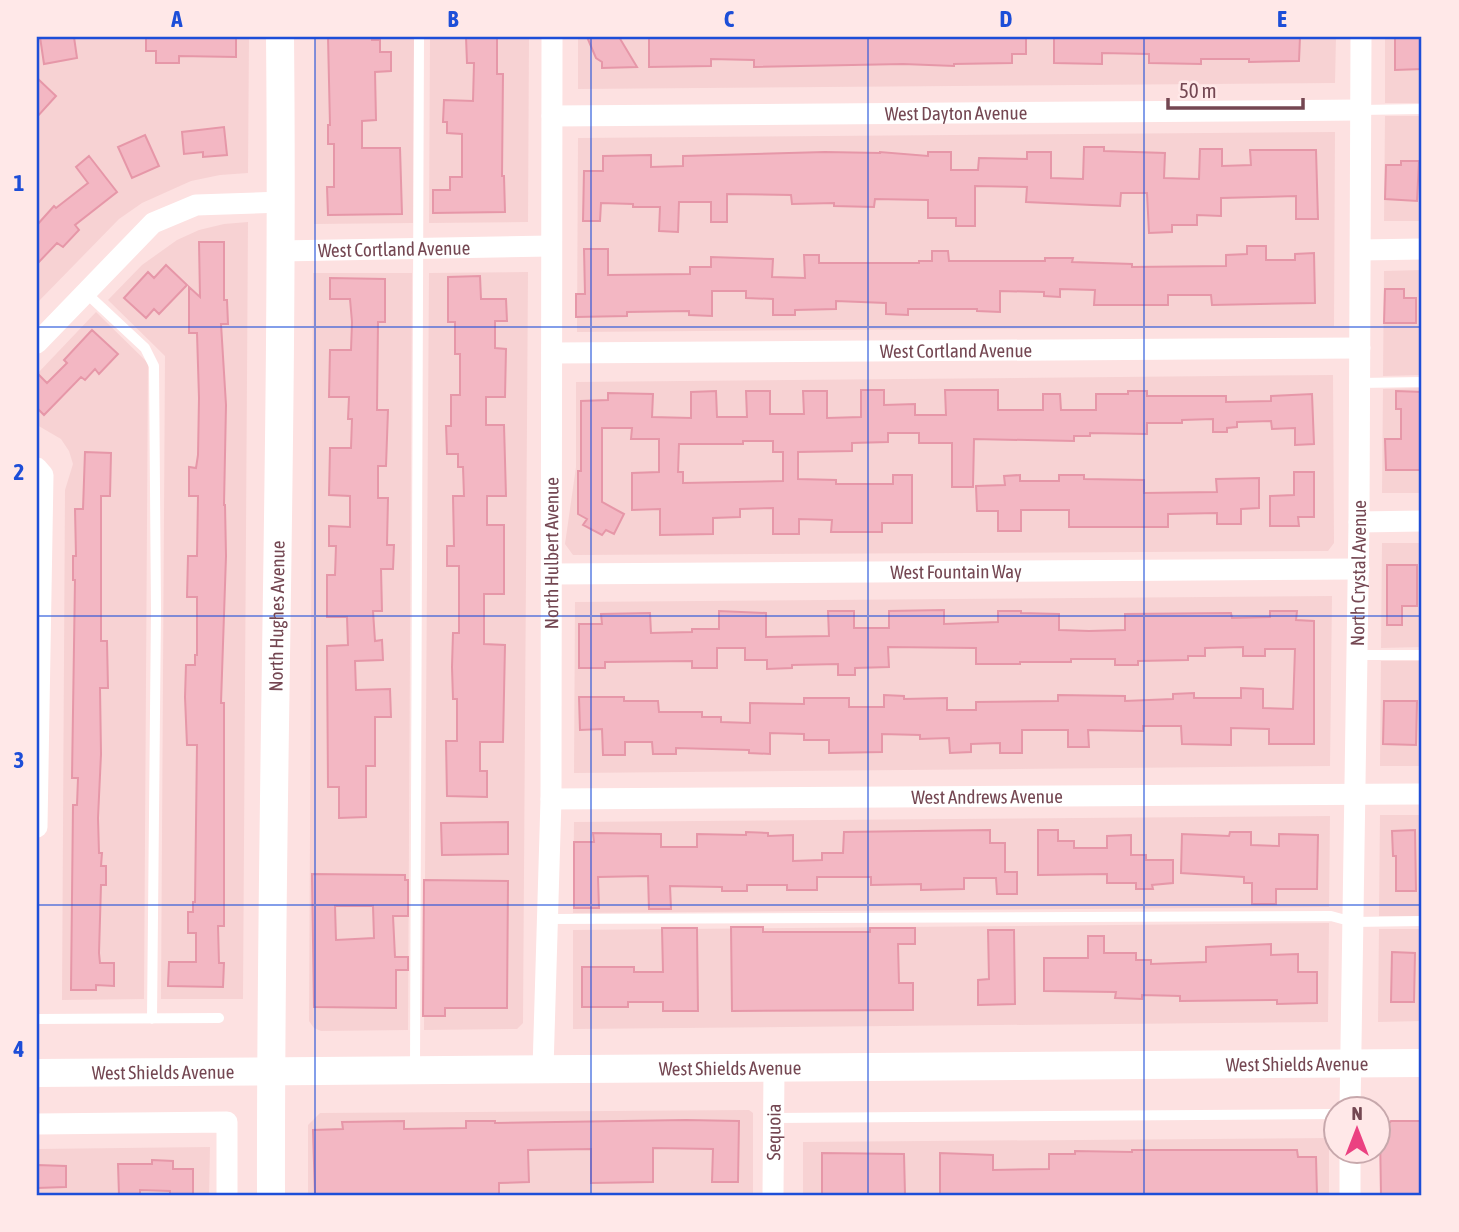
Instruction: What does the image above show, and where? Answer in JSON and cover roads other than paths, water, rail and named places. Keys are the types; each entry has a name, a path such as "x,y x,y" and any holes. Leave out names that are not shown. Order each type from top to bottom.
{"main road":[{"name":"North Hughes Avenue","path":"271,1195 270,1073 282,202 280,37"},
{"name":"West Shields Avenue","path":"37,1073 1422,1063"}],"street":[{"name":"North Hulbert Avenue","path":"543,1069 551,799 552,37"},
{"name":"North Crystal Avenue","path":"1350,1096 1359,569 1361,37"},
{"name":"West Dayton Avenue","path":"552,116 1360,110"},
{"path":"37,343 153,223 197,205 282,202"},
{"name":"West Cortland Avenue","path":"280,251 550,246"},
{"path":"1361,250 1422,249"},
{"name":"West Cortland Avenue","path":"552,353 1360,348"},
{"path":"37,468 43,475 37,827"},
{"path":"1359,522 1422,521"},
{"name":"West Fountain Way","path":"552,575 1359,569"},
{"name":"West Andrews Avenue","path":"551,799 1422,794"},
{"name":"Sequoia","path":"773,1195 774,1068"},
{"path":"37,1124 227,1122 227,1195"},
{"path":"1350,1166 1350,1195"}],"lane":[{"path":"415,1069 419,37"},
{"path":"1360,110 1422,109"},
{"path":"85,292 145,348 154,366 156,610 152,1018"},
{"path":"1360,383 1422,382"},
{"path":"1358,655 1422,655"},
{"path":"547,919 1331,916 1353,922 1422,921"},
{"path":"37,1019 219,1018"},
{"path":"774,1118 1322,1114"}]}
